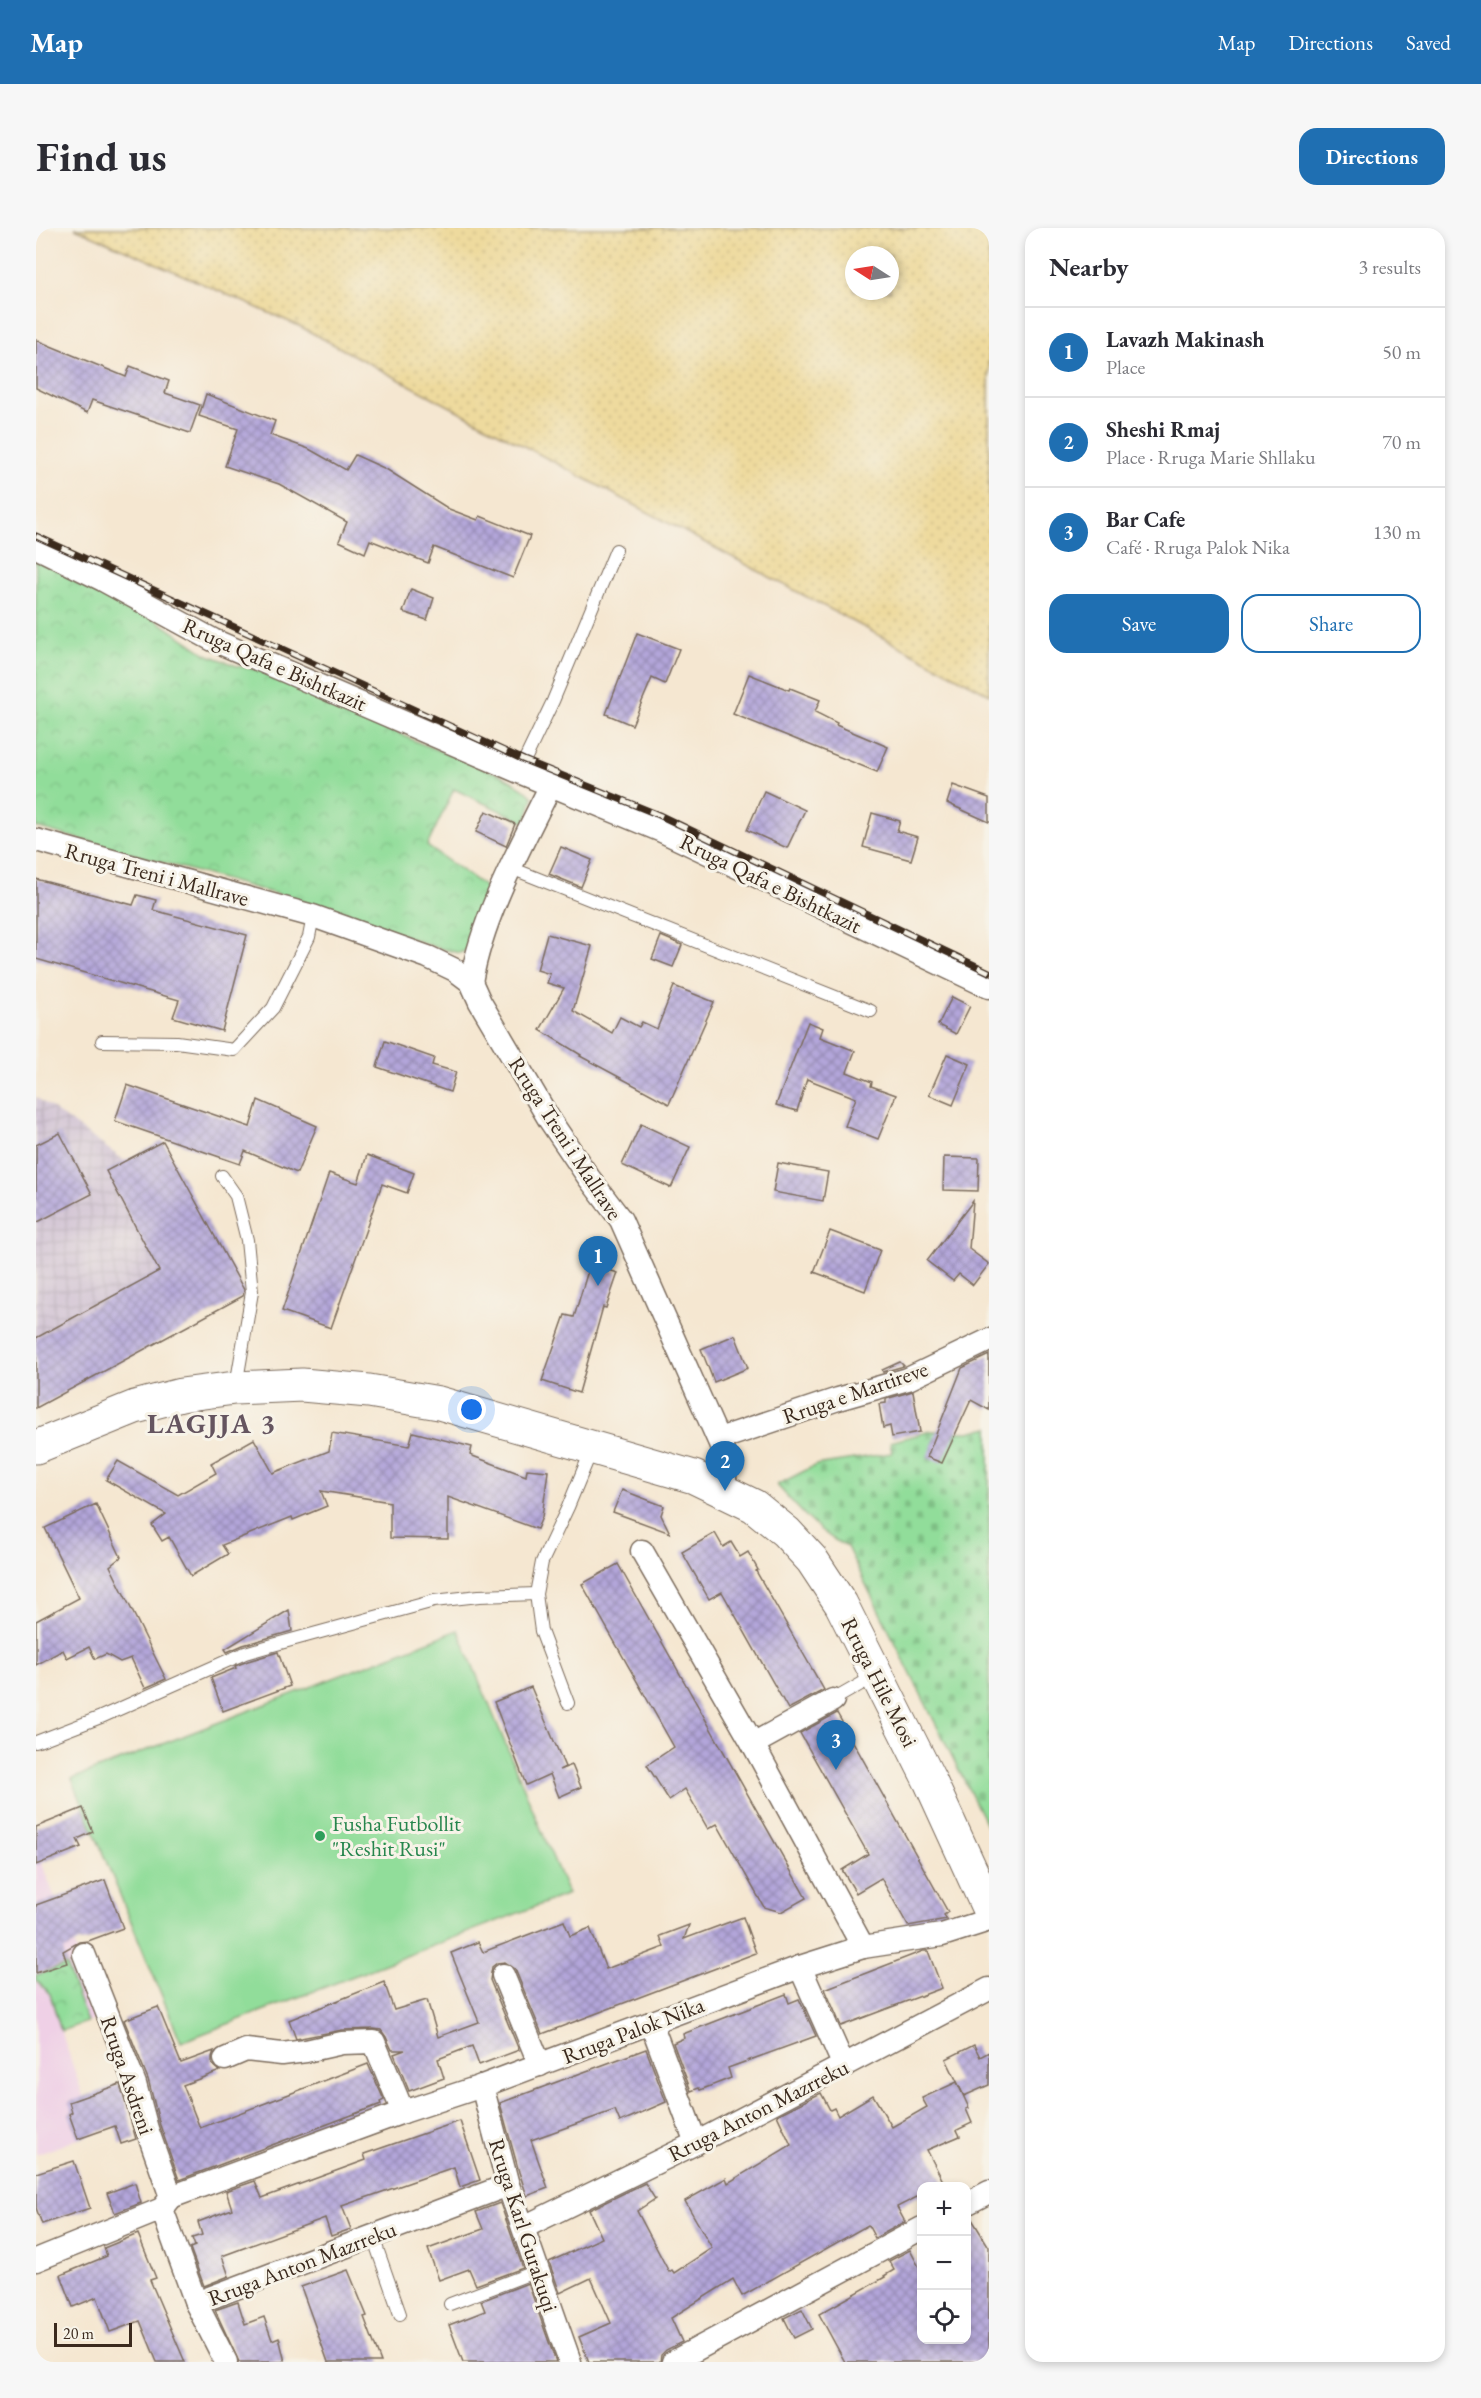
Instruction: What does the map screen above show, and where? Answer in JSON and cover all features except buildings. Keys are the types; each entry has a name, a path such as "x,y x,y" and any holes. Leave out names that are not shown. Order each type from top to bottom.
{"main road":[{"name":"Rruga Hile Mosi","path":"36,1447 135,1407 181,1395 235,1388 302,1386 392,1395 439,1403 694,1477 725,1491 754,1506 786,1532 812,1560 841,1604 930,1781 989,1910"}],"street":[{"name":"Rruga Qafa e Bishtkazit","path":"36,548 103,580 213,640 662,831 989,987"},
{"path":"471,982 476,953 511,868 551,785"},
{"name":"Rruga Treni i Mallrave","path":"36,840 313,916 428,957 455,970 471,982 480,1002 549,1119 621,1220 719,1439 725,1457 725,1491"},
{"name":"Rruga e Martireve","path":"719,1439 828,1402 908,1379 989,1340"},
{"path":"642,1551 753,1744 864,1947"},
{"path":"753,1744 832,1700"},
{"name":"Rruga Palok Nika","path":"36,2260 166,2203 402,2112 540,2065 800,1967 864,1947 942,1935 989,1920"},
{"name":"Rruga Asdreni","path":"84,1954 135,2084 166,2203 196,2303 226,2362"},
{"path":"800,1967 844,2066"},
{"path":"503,1975 540,2065"},
{"name":"Rruga Anton Mazrreku","path":"524,2227 696,2143 989,1989"},
{"path":"651,2023 696,2143"},
{"path":"225,2059 246,2050 282,2054 342,2043 374,2042 402,2112"},
{"name":"Rruga Karl Gurakuqi","path":"482,2086 508,2185 570,2362"},
{"name":"Rruga Anton Mazrreku","path":"196,2303 508,2185"},
{"path":"971,2201 989,2192"},
{"path":"673,2362 917,2231"}],"lane":[{"path":"519,772 553,701 616,550"},
{"path":"511,868 871,1011"},
{"path":"102,1041 177,1042 234,1050 273,1008 309,937 313,916"},
{"path":"222,1176 236,1196 247,1240 252,1292 235,1388"},
{"path":"568,1703 541,1631 536,1594 542,1562 592,1449"},
{"path":"36,1742 101,1717 245,1653 434,1601 479,1596 536,1594"},
{"path":"832,1700 876,1676"},
{"path":"373,2236 400,2314"},
{"path":"450,2304 537,2271"}],"shaded area":[{"path":"36,1097 125,1161 163,1141 246,1294 36,1408"},
{"path":"36,1850 103,2017 61,2031 87,2107 69,2114 78,2139 36,2155"}],"sand":[{"path":"75,228 989,228 989,694 299,326"}],"green space":[{"path":"36,556 137,607 206,654 237,666 269,672 415,741 501,775 533,797 526,823 454,789 427,846 491,891 471,949 459,953 435,947 375,925 276,894 36,827"},
{"path":"989,1427 989,1830 847,1547 827,1535 777,1485 816,1465 892,1453 890,1442 931,1431 969,1432"},
{"name":"Fusha Futbollit \"Reshit Rusi\"","path":"458,1630 568,1894 181,2042 72,1779"},
{"path":"66,1965 87,2022 61,2031 50,1994 36,1980 36,1975"}],"railway":[{"path":"36,536 524,760 659,815 989,972"}],"place":[{"name":"Lavazh Makinash","path":"598,1286"},
{"name":"Sheshi Rmaj","path":"725,1491"},
{"name":"Bar Cafe","path":"836,1770"},
{"name":"Fusha Futbollit \"Reshit Rusi\"","path":"320,1836"}],"district":[{"name":"LAGJJA 3","path":"212,1423"}]}
